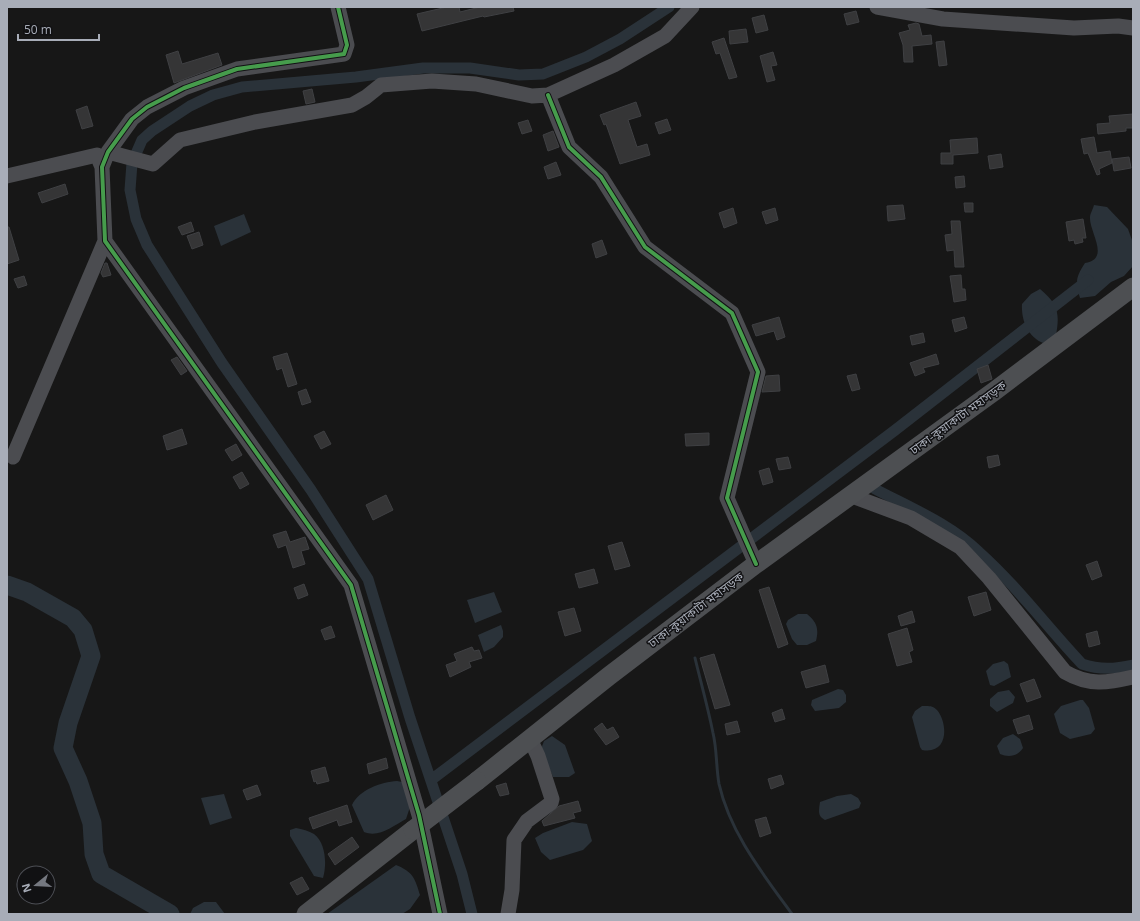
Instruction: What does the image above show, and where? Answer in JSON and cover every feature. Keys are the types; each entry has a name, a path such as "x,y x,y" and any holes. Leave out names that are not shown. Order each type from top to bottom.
{"main road":[{"name":"ঢাকা-কুয়াকাটা মহাসড়ক","path":"306,914 609,676 756,564 852,496 1133,287"}],"street":[{"path":"102,167 108,152 132,119 147,107 184,88 237,69 344,54 347,44 338,7"},
{"path":"108,152 152,164 180,140 255,122 352,105 366,97 381,85 432,81 476,84 532,96 548,95 614,65 665,36 692,7"},
{"path":"877,7 943,19 1074,28 1118,26 1133,28"},
{"path":"548,95 570,148 601,177 645,247 732,313 758,372 727,498 756,564"},
{"path":"7,176 97,155 102,167 105,241 13,457"},
{"path":"105,241 351,586 419,815 440,914"},
{"path":"852,496 911,518 960,547 990,578 1065,672 1076,678 1098,683 1133,677"},
{"path":"508,914 512,890 514,840 527,821 551,803 552,798 538,756 530,739"}],"shaded area":[{"path":"1094,205 1107,207 1128,229 1133,243 1133,266 1124,276 1111,282 1095,296 1080,298 1077,287 1078,276 1085,263 1093,260 1097,256 1098,251 1090,217"},
{"path":"244,214 251,232 221,246 214,226"},
{"path":"1040,289 1051,299 1054,304 1058,321 1056,335 1043,343 1033,337 1026,327 1022,310 1022,304 1031,294"},
{"path":"494,592 502,612 475,623 467,600"},
{"path":"798,614 807,614 815,623 817,629 816,641 807,645 797,645 792,639 786,624 788,620"},
{"path":"501,625 503,637 494,647 484,652 478,635"},
{"path":"1004,661 1008,664 1011,677 994,686 990,685 986,671 993,664"},
{"path":"838,689 843,690 846,695 846,702 839,708 815,711 811,705 812,700"},
{"path":"1009,690 1015,697 1013,703 997,712 990,706 990,699 998,692"},
{"path":"1083,700 1089,708 1095,729 1091,734 1070,739 1060,733 1054,714 1061,706"},
{"path":"922,706 934,707 941,716 943,722 944,737 942,743 937,748 931,750 922,750 920,747 912,717 915,711"},
{"path":"1013,734 1020,739 1023,748 1019,753 1013,756 1000,754 997,746 1003,738"},
{"path":"552,736 565,745 575,773 569,777 553,777 541,749 544,741"},
{"path":"397,781 402,782 410,807 406,819 391,828 380,832 364,832 352,805 355,800 371,788 384,783"},
{"path":"224,794 232,818 210,825 201,798"},
{"path":"851,794 858,798 861,803 859,808 825,820 821,817 819,812 820,802 837,796"},
{"path":"572,822 587,824 592,841 583,850 550,860 541,852 535,838 543,833"},
{"path":"296,828 314,834 321,843 325,861 323,878 314,876 290,836 290,830"},
{"path":"396,865 410,873 415,880 420,895 410,909 402,914 327,914"},
{"path":"204,902 216,902 225,914 190,914 193,908"}],"building":[{"path":"447,7 459,7 460,12 480,7 513,7 514,11 483,16 422,31 417,14"},
{"path":"856,11 859,22 847,25 844,14"},
{"path":"764,15 768,30 756,33 752,18"},
{"path":"916,23 919,24 922,36 931,35 932,44 912,46 913,62 904,62 903,45 899,33 910,30 908,25"},
{"path":"746,29 748,42 730,44 729,31"},
{"path":"724,38 737,77 729,79 720,53 716,54 712,42"},
{"path":"944,41 947,65 939,66 936,42"},
{"path":"178,51 182,64 218,53 222,65 174,83 166,55"},
{"path":"773,52 777,65 771,66 775,80 767,82 760,56"},
{"path":"312,89 315,102 306,104 303,91"},
{"path":"636,102 641,116 628,120 637,147 647,144 650,155 620,164 606,124 604,125 600,115"},
{"path":"87,106 93,126 82,129 76,110"},
{"path":"1133,114 1133,128 1126,128 1126,131 1098,134 1097,124 1110,123 1109,116"},
{"path":"667,119 671,130 659,134 655,123"},
{"path":"528,120 532,131 522,134 518,123"},
{"path":"553,131 559,147 548,151 543,135"},
{"path":"1094,137 1097,153 1110,151 1112,163 1099,169 1100,174 1097,175 1088,153 1084,154 1081,139"},
{"path":"977,138 978,153 953,155 953,164 941,164 941,153 951,153 950,140"},
{"path":"1001,154 1003,167 990,169 988,156"},
{"path":"1129,157 1131,168 1114,171 1112,159"},
{"path":"556,162 561,175 548,179 544,167"},
{"path":"964,176 965,187 956,188 955,177"},
{"path":"65,184 68,194 42,203 38,193"},
{"path":"964,203 973,203 973,212 965,212"},
{"path":"903,205 905,219 888,221 887,206"},
{"path":"733,208 737,223 724,228 719,213"},
{"path":"775,208 778,220 766,224 762,212"},
{"path":"1083,219 1086,238 1082,238 1083,242 1075,244 1074,240 1069,241 1066,222"},
{"path":"951,221 960,221 964,267 955,267 954,250 947,251 945,235 952,234"},
{"path":"191,222 194,231 182,235 178,227"},
{"path":"7,227 9,227 19,260 7,264"},
{"path":"199,232 203,245 192,249 187,236"},
{"path":"602,240 607,254 596,258 592,244"},
{"path":"105,263 107,263 111,275 103,277 101,273"},
{"path":"961,275 962,289 965,289 966,300 954,302 950,276"},
{"path":"24,276 27,285 18,288 14,279"},
{"path":"779,317 785,337 777,340 774,331 756,336 752,325"},
{"path":"964,317 967,328 955,332 952,320"},
{"path":"923,333 925,342 912,345 910,336"},
{"path":"287,353 297,384 288,387 282,368 277,370 273,357"},
{"path":"936,354 939,364 923,368 925,372 915,376 910,363"},
{"path":"177,357 187,371 181,375 171,360"},
{"path":"988,365 992,379 981,383 977,369"},
{"path":"856,374 860,389 852,391 847,376"},
{"path":"779,375 780,391 762,392 766,376"},
{"path":"306,389 311,402 302,405 298,392"},
{"path":"182,429 187,444 167,450 163,436"},
{"path":"324,431 331,444 321,449 314,436"},
{"path":"709,433 709,445 686,446 685,434"},
{"path":"236,444 242,455 232,461 225,450"},
{"path":"998,455 1000,465 989,468 987,457"},
{"path":"788,457 791,468 779,470 776,459"},
{"path":"769,468 773,482 763,485 759,471"},
{"path":"242,472 249,484 240,489 233,477"},
{"path":"386,495 393,510 373,520 366,505"},
{"path":"286,531 290,542 305,537 309,549 301,551 305,564 293,568 286,545 278,548 273,535"},
{"path":"622,542 630,566 615,570 608,546"},
{"path":"1097,561 1102,576 1092,580 1086,565"},
{"path":"594,569 598,583 579,588 575,574"},
{"path":"304,584 308,595 298,599 294,588"},
{"path":"769,587 788,644 778,648 759,590"},
{"path":"986,592 991,610 974,616 968,597"},
{"path":"574,608 581,631 565,636 558,612"},
{"path":"912,611 915,622 901,626 898,616"},
{"path":"331,626 335,637 325,640 321,630"},
{"path":"907,628 913,650 909,652 912,662 897,666 888,634"},
{"path":"1097,631 1100,644 1089,647 1086,634"},
{"path":"472,647 474,651 479,650 482,658 469,662 471,667 450,677 446,665 457,661 454,654"},
{"path":"714,654 730,705 715,709 700,658"},
{"path":"825,665 829,682 806,688 801,672"},
{"path":"1034,679 1041,697 1027,702 1020,684"},
{"path":"782,709 785,719 775,722 772,713"},
{"path":"1029,715 1033,729 1018,734 1013,720"},
{"path":"737,721 740,732 727,735 725,724"},
{"path":"602,723 607,730 613,727 619,737 606,745 594,729"},
{"path":"386,758 388,768 369,774 367,764"},
{"path":"325,767 329,781 317,784 316,781 314,782 311,771"},
{"path":"781,775 784,784 771,789 768,779"},
{"path":"506,783 509,794 500,796 496,786"},
{"path":"257,785 261,795 247,800 243,790"},
{"path":"578,801 581,811 573,813 575,818 544,826 542,821 559,806"},
{"path":"347,805 352,822 339,826 337,820 313,829 309,818"},
{"path":"766,817 771,833 760,837 755,820"},
{"path":"352,837 359,847 335,865 328,854"},
{"path":"302,877 309,889 297,895 290,883"}],"waterway":[{"path":"472,914 462,874 410,718 368,579 311,490 222,363 147,245 136,219 130,190 132,163 142,140 152,131 190,106 213,95 242,87 356,77 423,68 470,68 519,75 543,74 586,57 620,39 669,7"},
{"path":"431,780 894,431 1088,280"},
{"path":"875,489 930,517 968,542 993,565 1082,664 1108,668 1133,665"},
{"path":"7,585 27,592 73,618 83,630 91,656 68,723 63,748 78,781 92,823 94,854 101,874 170,914"},
{"path":"695,658 709,714 714,739 719,784 724,802 739,836 759,868 792,914"}],"cycle path":[{"path":"338,7 347,45 344,54 237,69 184,88 147,107 132,119 108,152 102,167 105,241 351,585 419,815 440,914"},
{"path":"548,95 569,147 601,177 645,247 732,313 758,372 727,498 756,564"}]}
